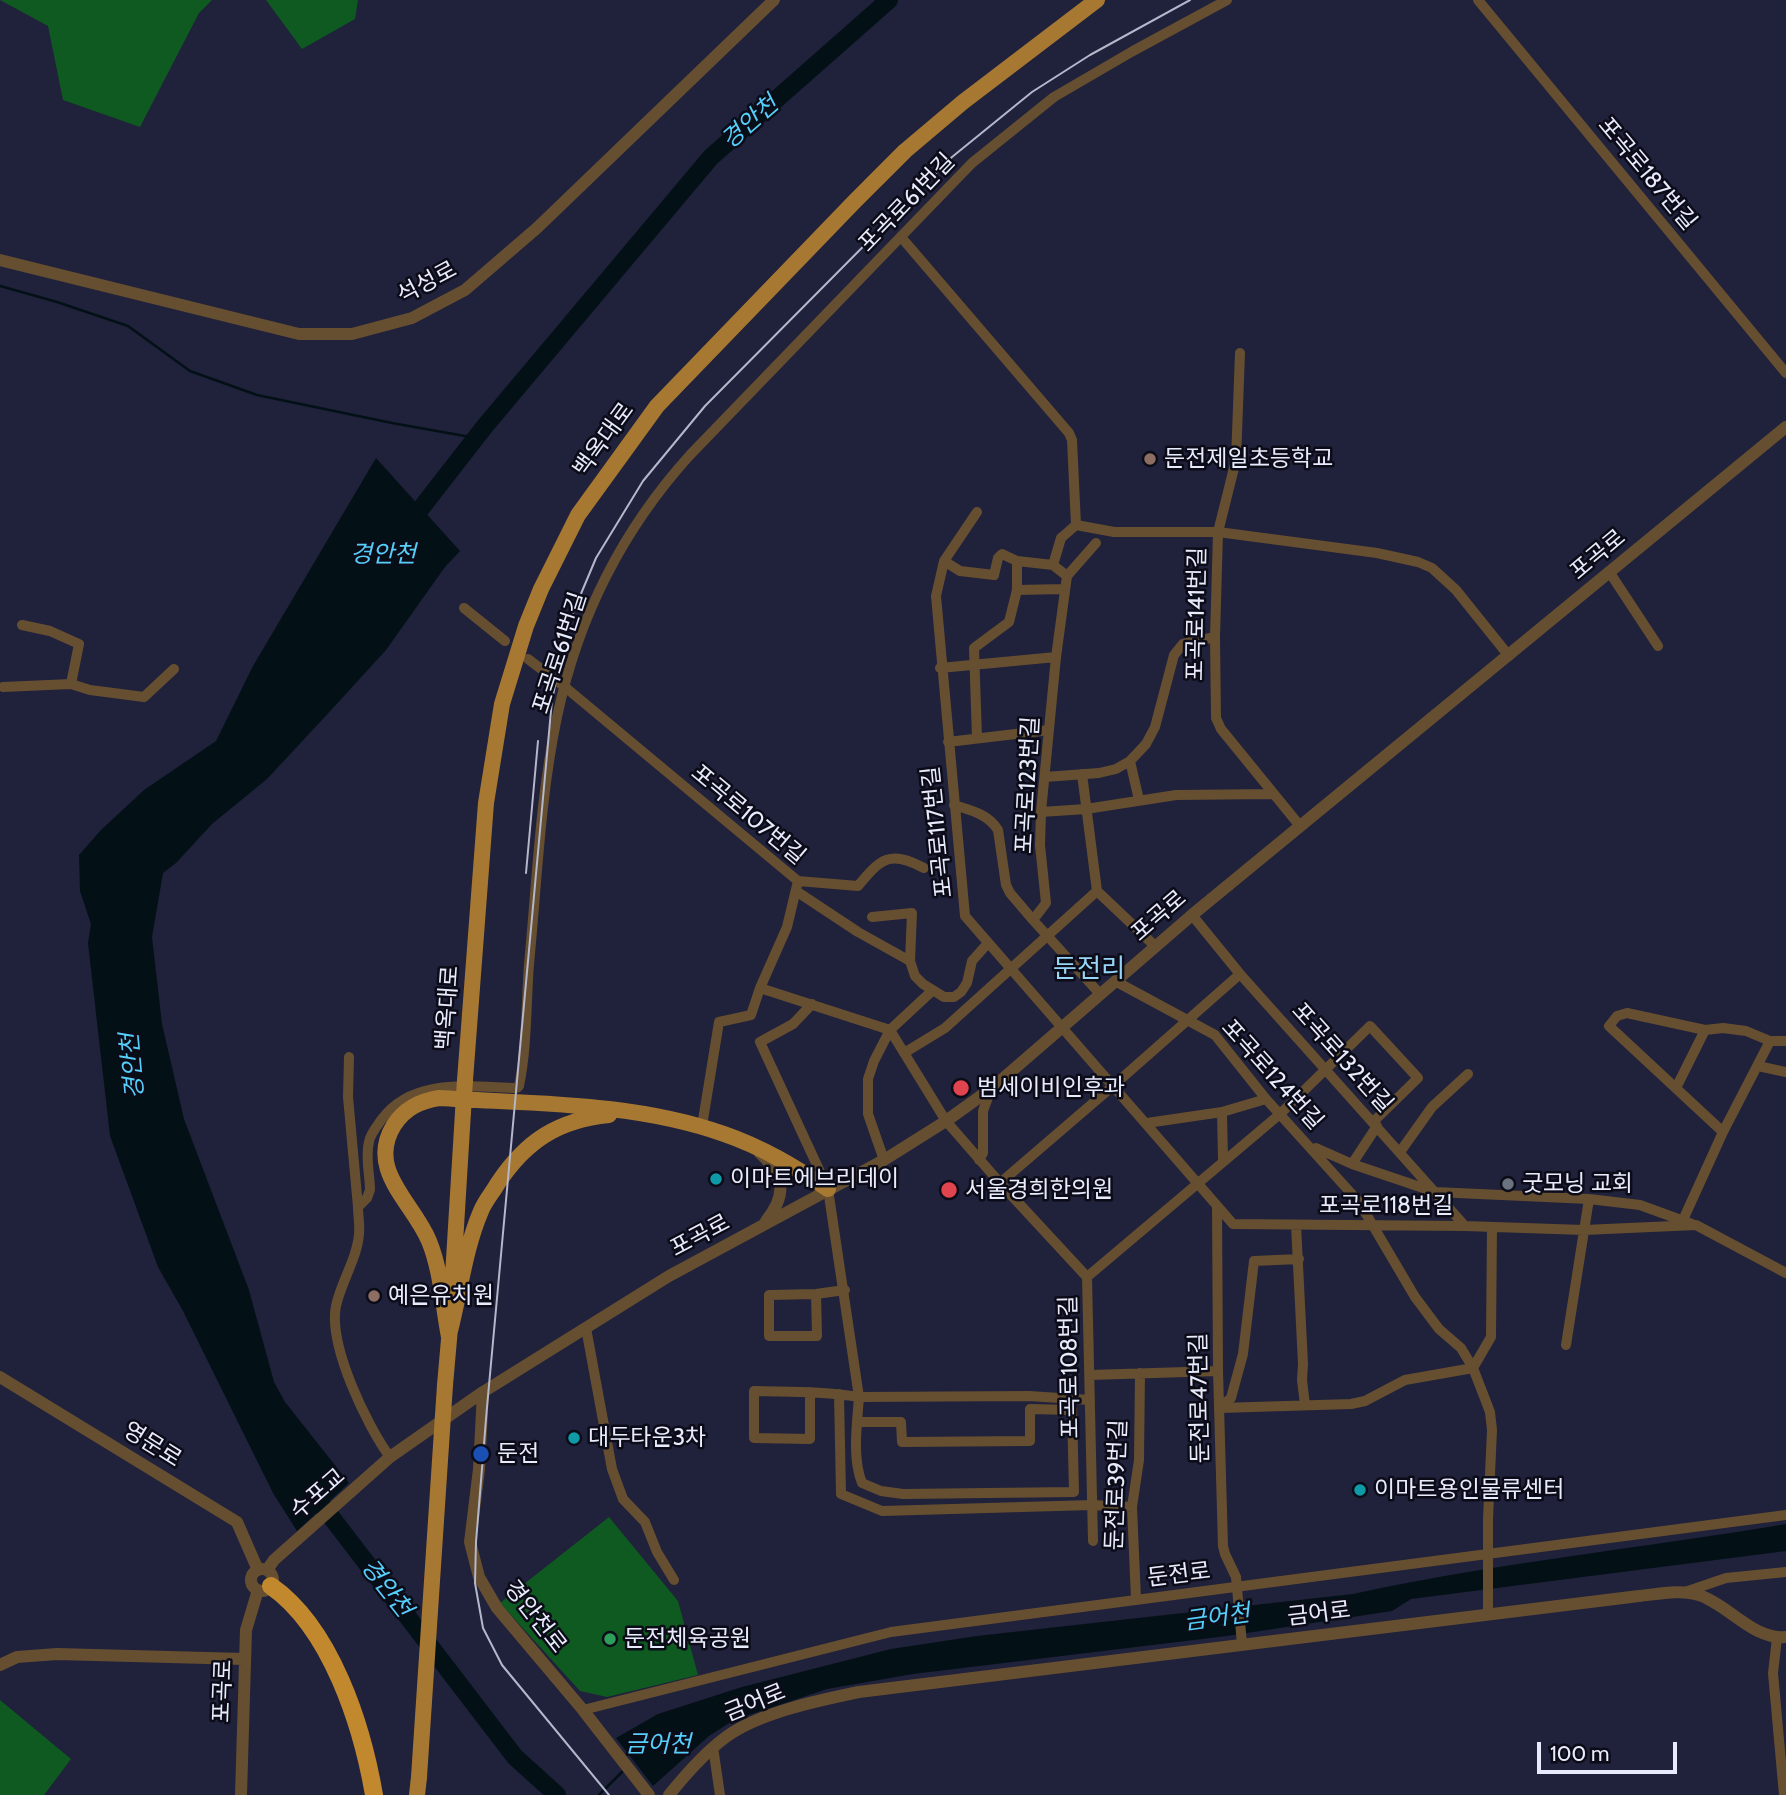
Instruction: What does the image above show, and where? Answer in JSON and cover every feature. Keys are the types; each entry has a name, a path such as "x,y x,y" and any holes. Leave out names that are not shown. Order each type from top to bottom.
{"highway":[{"path":"264,1579 288,1598 316,1637 344,1688 368,1756 374,1795"}],"main road":[{"name":"백옥대로","path":"449,1337 486,803 502,704 526,626 541,589 578,515 657,406 905,151 962,102 1097,0"},
{"path":"449,1337 430,1243 421,1224 389,1177 385,1164 389,1133 399,1117 423,1100 439,1098 638,1112 702,1126 785,1161 828,1189"},
{"path":"417,1795 449,1337 481,1209 513,1160 551,1131 598,1116 638,1112"}],"street":[{"name":"석성로","path":"0,260 299,334 352,334 412,318 465,290 537,228 774,0"},
{"name":"포곡로61번길","path":"390,1457 376,1438 352,1385 335,1331 335,1309 358,1243 358,1207 370,1191 369,1140 383,1117 394,1106 417,1092 432,1089 519,1086 544,806 557,717 586,622 626,537 662,486 972,163 1054,97 1227,0"},
{"name":"포곡로187번길","path":"1478,0 1786,373"},
{"path":"901,237 1069,433 1072,440 1076,525 1061,538 1053,565"},
{"path":"1240,353 1236,460 1218,532 1418,562 1443,577 1456,590 1509,656"},
{"name":"포곡로","path":"379,1468 390,1457 483,1392 669,1276 884,1160 992,1088 1192,915 1786,427"},
{"path":"977,512 944,561 960,571 994,575 998,558 1002,554 1017,561 1053,565 1067,576 1097,543"},
{"name":"포곡로141번길","path":"1076,525 1114,532 1218,532 1216,718 1221,729 1300,826"},
{"name":"포곡로117번길","path":"944,561 936,596 940,667 965,916 1064,1027"},
{"path":"977,738 974,648 1009,622 1017,590 1017,561"},
{"path":"1610,573 1658,646"},
{"name":"포곡로123번길","path":"1033,920 1046,903 1040,845 1041,812 1067,576"},
{"path":"1017,590 1065,589"},
{"path":"464,608 505,641"},
{"path":"22,625 50,631 79,644 71,684"},
{"path":"1045,777 1116,769 1130,761 1146,744 1155,727 1174,655 1183,644 1215,637"},
{"path":"940,667 1056,657"},
{"name":"포곡로107번길","path":"528,659 565,687 797,886 782,942 760,988 751,1015 719,1022 702,1126"},
{"path":"1,686 71,684 90,690 144,696 174,669"},
{"path":"948,742 1049,730"},
{"path":"1130,761 1139,800"},
{"path":"1082,774 1097,891 1156,947"},
{"path":"1041,812 1176,795 1273,793"},
{"path":"954,805 979,813 993,823 998,830 1006,885 1010,893 1100,994"},
{"path":"797,886 859,886 876,864 884,859 907,859 924,869"},
{"path":"797,886 858,932 910,961"},
{"path":"904,1053 945,1028 1097,891"},
{"path":"872,917 912,913 910,961 915,976 944,998 954,997 961,992 967,983 972,961 988,943"},
{"name":"포곡로132번길","path":"1192,915 1240,974 1465,1226"},
{"path":"999,1183 1240,974"},
{"name":"포곡로124번길","path":"1115,981 1215,1035 1266,1099 1359,1202 1415,1297 1439,1329 1461,1348 1473,1368 1490,1412 1492,1430 1488,1610"},
{"path":"760,988 890,1030 946,1121"},
{"path":"884,1160 868,1114 867,1087 874,1061 890,1030 933,990"},
{"path":"812,1004 793,1024 760,1042 828,1189 859,1397 857,1422 857,1471 862,1483 881,1491 903,1494 1074,1492 1072,1410 1030,1409 1030,1441 902,1442 901,1422 857,1422"},
{"path":"1723,1132 1609,1026 1617,1016 1627,1013 1705,1030 1723,1028 1746,1031 1770,1041 1786,1041"},
{"path":"1087,1277 1197,1181 1280,1114 1370,1026 1418,1078 1375,1124 1352,1164"},
{"name":"포곡로118번길","path":"1064,1027 1233,1224 1584,1230 1696,1225"},
{"path":"1676,1088 1705,1030"},
{"path":"1683,1220 1723,1132 1770,1041"},
{"path":"349,1058 348,1097 358,1207"},
{"path":"1758,1066 1786,1072"},
{"path":"1400,1152 1432,1107 1468,1074"},
{"path":"979,1160 982,1153 982,1111 992,1088"},
{"path":"1147,1124 1222,1112 1266,1099"},
{"path":"1222,1112 1223,1160"},
{"name":"포곡로108번길","path":"946,1121 999,1183 1087,1277 1093,1541"},
{"path":"750,1144 779,1176 779,1205 762,1226"},
{"path":"1310,1145 1329,1156 1436,1192 1589,1199 1640,1205 1696,1225 1786,1273"},
{"path":"1566,1345 1589,1199"},
{"name":"둔전로47번길","path":"1217,1206 1223,1546 1236,1577 1242,1644"},
{"path":"1296,1225 1302,1380 1306,1405"},
{"path":"1220,1408 1352,1404 1365,1401 1405,1380 1473,1368 1491,1337 1492,1227"},
{"path":"1220,1408 1231,1398 1243,1354 1254,1261 1299,1259"},
{"path":"816,1294 817,1336 769,1336 769,1295 845,1290"},
{"path":"586,1328 612,1469 623,1499 645,1521 657,1552 674,1580"},
{"path":"1090,1375 1218,1371"},
{"name":"둔전로39번길","path":"1136,1599 1132,1507 1139,1460 1140,1373"},
{"name":"영문로","path":"0,1377 237,1522 264,1579"},
{"path":"810,1392 810,1439 754,1438 754,1391 810,1392 859,1397 1029,1396 1090,1400"},
{"name":"경안천로","path":"483,1392 479,1469 470,1542 479,1577 497,1608 583,1710 647,1792"},
{"path":"839,1394 841,1494 882,1511 1092,1505 1132,1507"},
{"name":"수포교","path":"284,1551 379,1468"},
{"name":"둔전로","path":"583,1710 891,1632 1136,1599 1488,1557 1786,1515"},
{"name":"포곡로","path":"241,1795 246,1630 264,1579 274,1560 284,1551"},
{"path":"1685,1592 1726,1577 1786,1572"},
{"name":"금어로","path":"669,1795 713,1747 743,1726 759,1719 859,1692 1488,1610 1685,1592 1708,1598 1767,1636 1782,1638"},
{"path":"1782,1638 1773,1673 1784,1795"},
{"path":"0,1665 17,1657 57,1654 244,1659"},
{"path":"713,1747 720,1795"}],"green space":[{"path":"0,0 212,0 199,13 140,127 63,100 48,26"},
{"path":"266,0 358,0 355,19 302,49"},
{"name":"둔전체육공원","path":"609,1517 678,1601 698,1675 607,1697 580,1691 500,1603"},
{"path":"0,1700 71,1759 44,1795 0,1795"}],"water":[{"name":"경안천","path":"376,458 460,551 445,567 386,650 334,707 267,779 212,824 176,863 163,873 152,937 162,1024 184,1119 249,1290 274,1382 285,1402 349,1483 297,1531 273,1493 183,1311 158,1267 110,1136 88,943 91,924 80,891 79,855 101,830 144,790 216,741 253,666"},
{"name":"금어천","path":"1786,1524 1786,1551 1411,1599 1392,1611 1227,1636 913,1674 827,1689 734,1720 709,1736 653,1786 616,1738 658,1714 742,1687 891,1649 977,1636 1353,1594 1515,1565"}],"waterway":[{"name":"경안천","path":"408,525 485,426 711,157 889,0"},
{"path":"0,286 128,326 190,371 257,395 476,438"},
{"name":"경안천","path":"309,1488 515,1757 557,1795"},
{"name":"금어천","path":"599,1795 624,1770"}],"tram line":[{"path":"609,1795 502,1665 483,1628 475,1583 487,1407 552,700 567,627 596,558 643,481 705,406 952,157 1032,92 1090,55 1190,0"},
{"path":"526,873 538,741"}],"place":[{"name":"둔전제일초등학교","path":"1150,459"},
{"name":"범세이비인후과","path":"961,1088"},
{"name":"이마트에브리데이","path":"716,1179"},
{"name":"굿모닝 교회","path":"1508,1184"},
{"name":"서울경희한의원","path":"949,1190"},
{"name":"예은유치원","path":"374,1296"},
{"name":"대두타운3차","path":"574,1438"},
{"name":"둔전","path":"481,1454"},
{"name":"이마트용인물류센터","path":"1360,1490"},
{"name":"둔전체육공원","path":"610,1639"}],"district":[{"name":"둔전리","path":"1089,969"}]}
